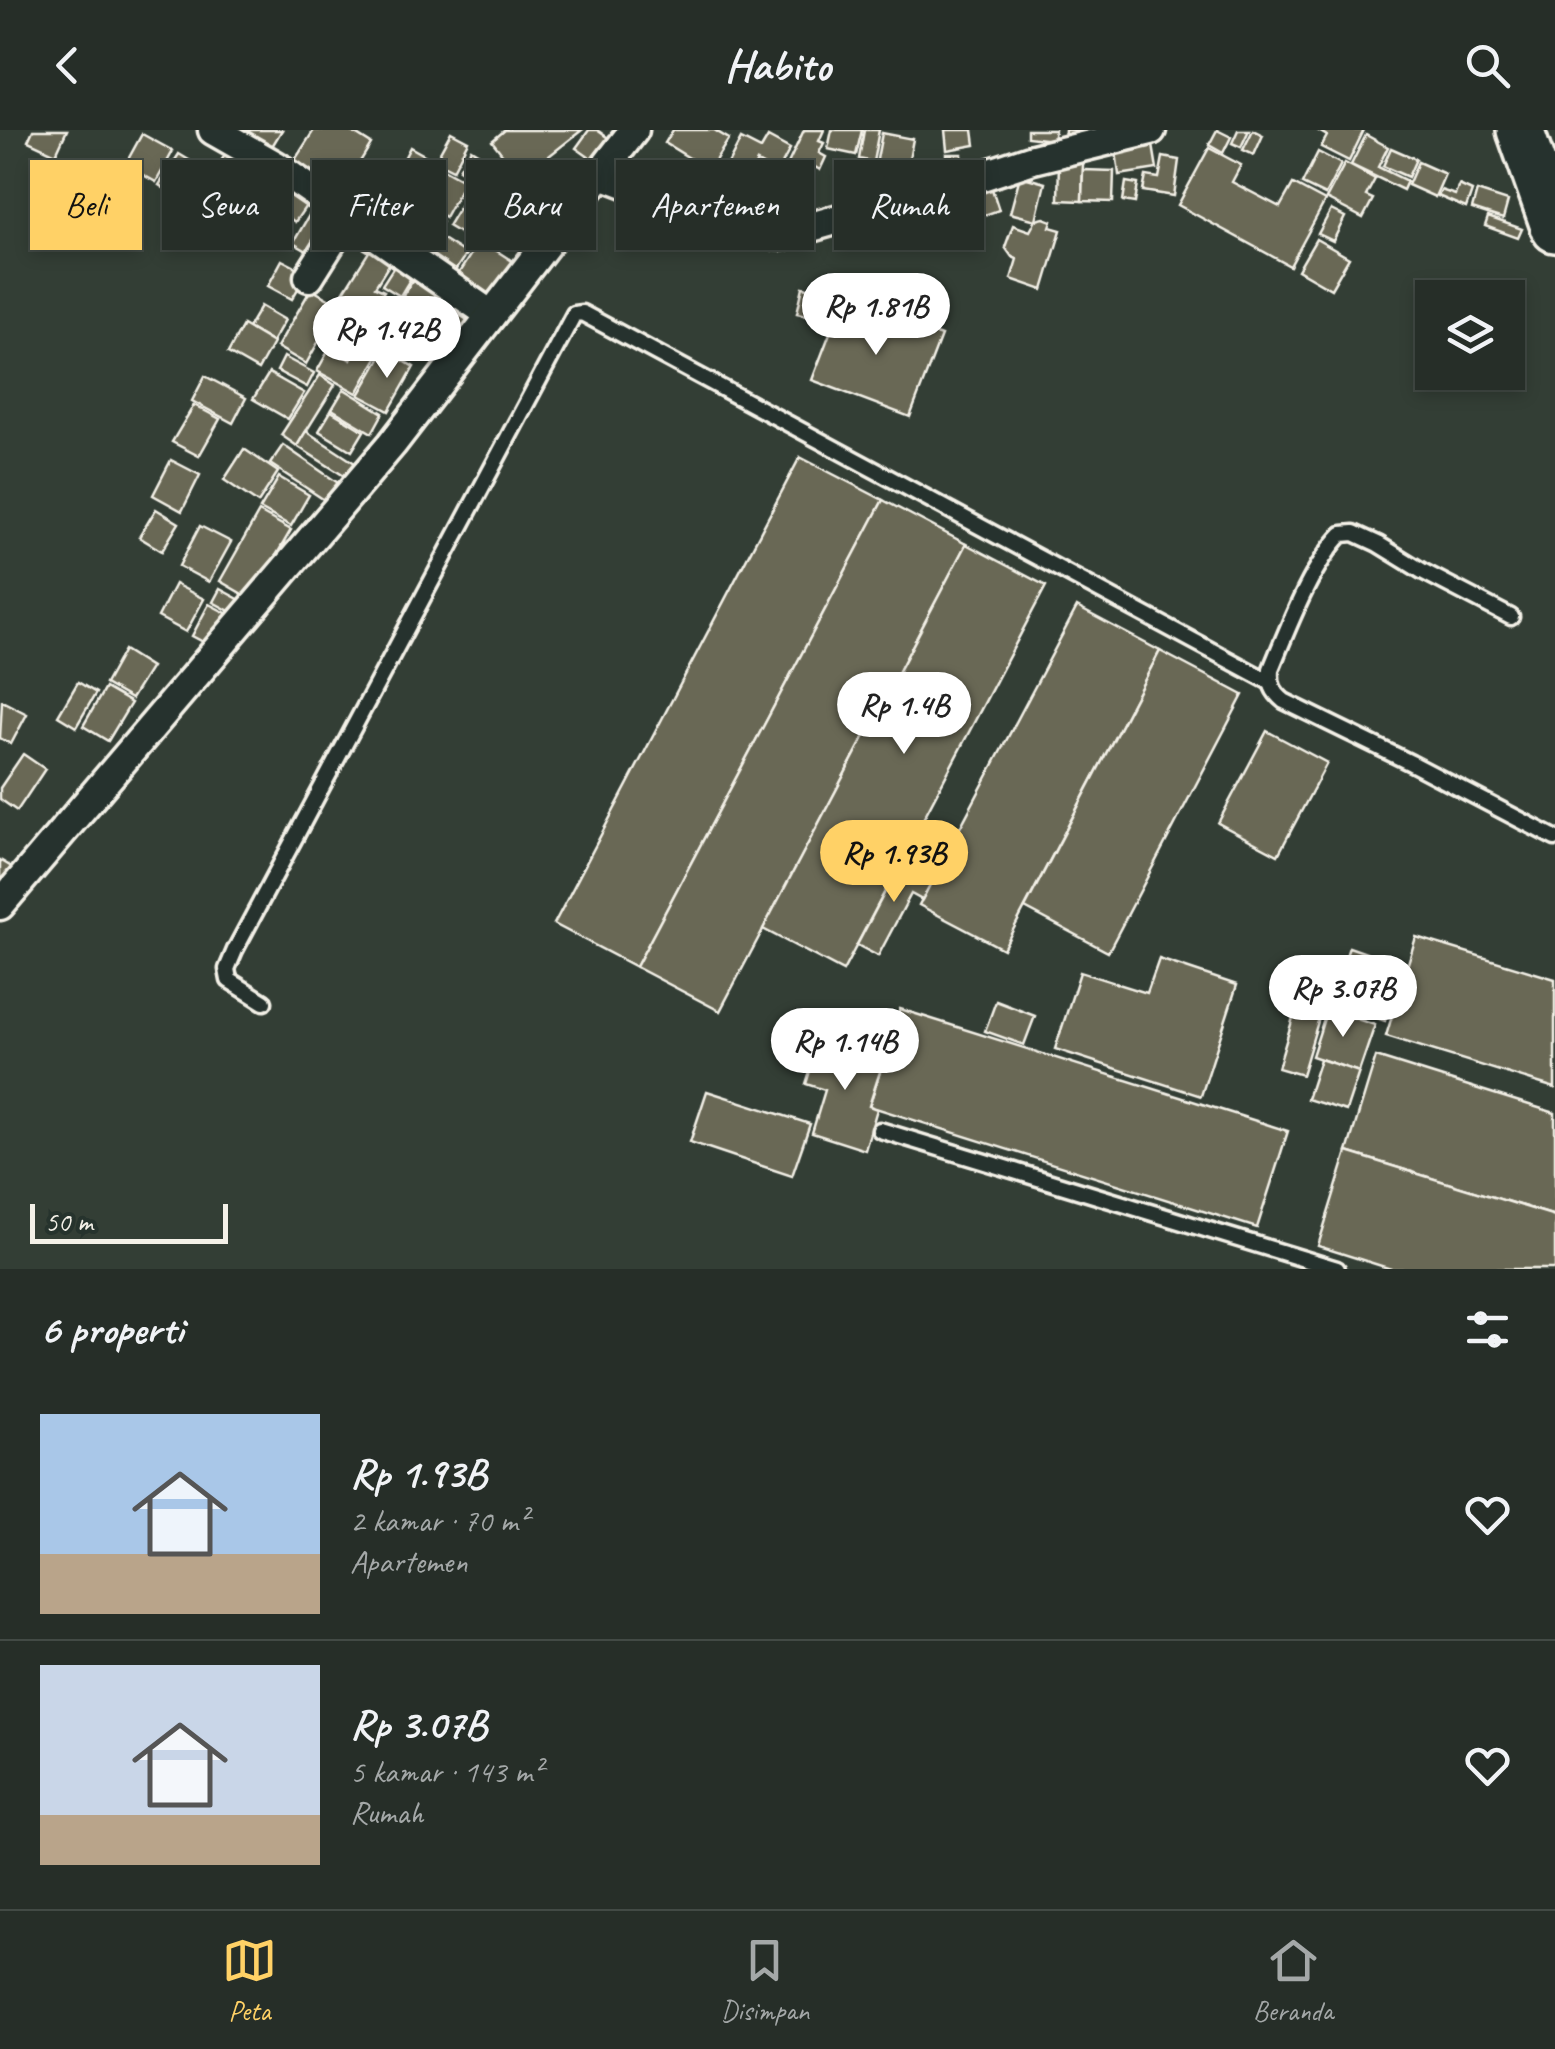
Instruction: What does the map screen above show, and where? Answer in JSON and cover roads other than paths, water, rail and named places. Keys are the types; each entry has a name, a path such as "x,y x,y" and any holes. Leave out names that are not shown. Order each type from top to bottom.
{"main road":[{"path":"1520,130 1555,230"}],"street":[{"path":"213,130 312,190"},
{"path":"0,906 392,444 634,130"},
{"path":"601,174 771,236 937,191 1033,159 1151,130"},
{"path":"309,277 326,250"},
{"path":"398,250 491,315"}],"lane":[{"path":"264,1002 229,980 227,969 235,950 574,314 582,313 1270,682"},
{"path":"1511,617 1378,544 1354,534 1342,534 1330,546 1304,595 1271,669 1270,682 1284,701 1555,838"},
{"path":"880,1130 1336,1269"}]}
